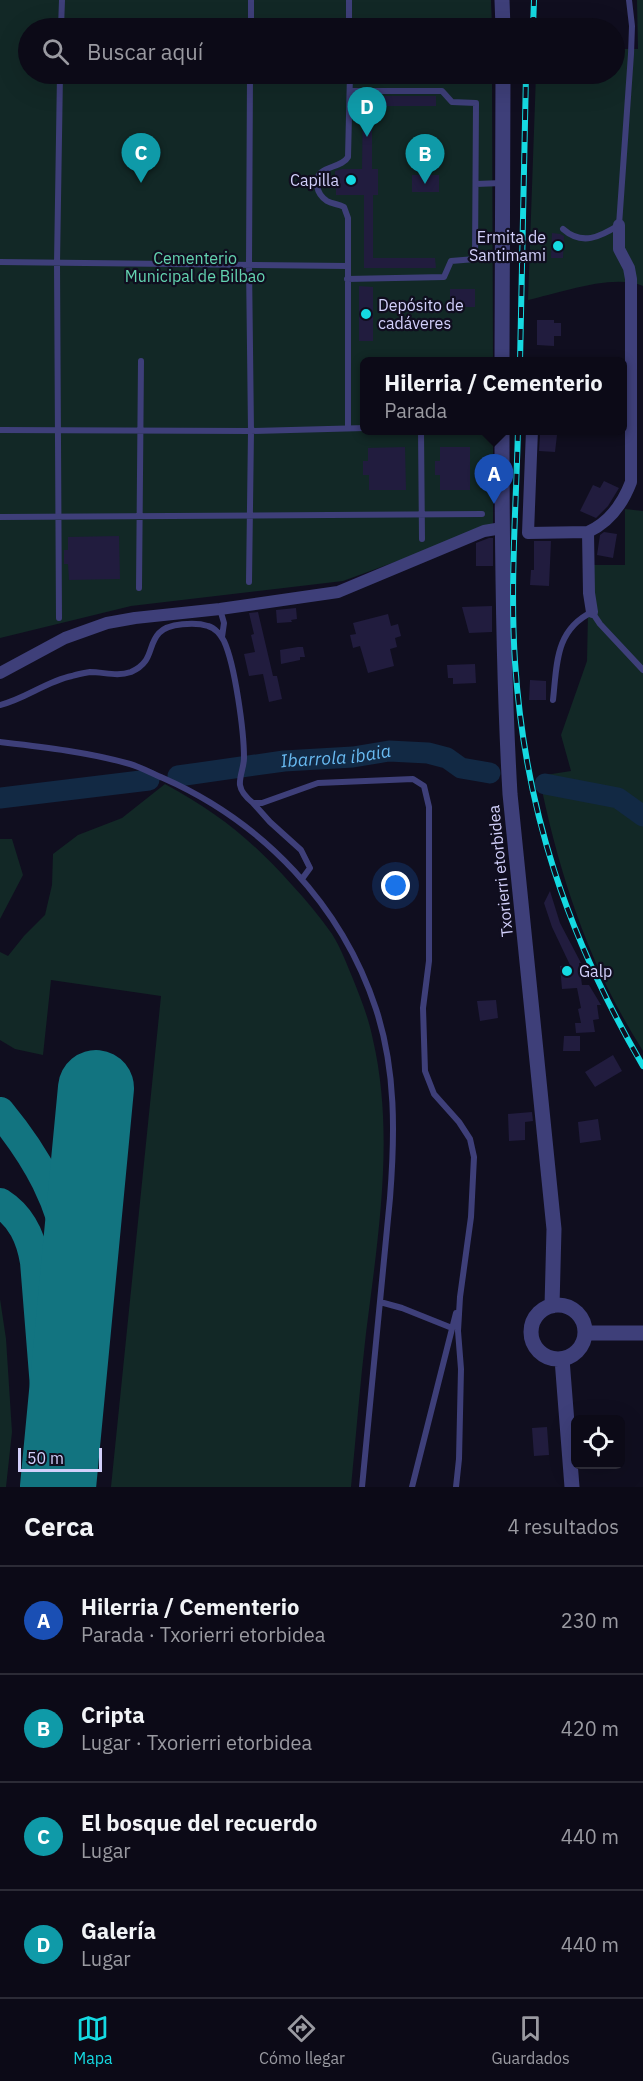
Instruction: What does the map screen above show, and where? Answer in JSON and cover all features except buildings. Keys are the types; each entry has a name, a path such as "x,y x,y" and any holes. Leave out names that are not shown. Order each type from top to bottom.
{"street":[{"path":"502,0 502,18"},
{"path":"502,357 503,84"},
{"path":"532,435 528,533 588,532 597,528 614,512 627,493 631,482 638,390 631,279 629,268 619,249 619,225"},
{"name":"Txorierri etorbidea","path":"502,435 503,660 510,794 554,1229 552,1306"},
{"path":"0,673 65,638 107,623 338,592 484,531 502,528"},
{"path":"588,532 589,593 592,612"},
{"path":"552,1306 568,1307 581,1317 586,1333 581,1348 576,1353 562,1359 553,1359 537,1350 533,1342 532,1324 544,1309 552,1306"},
{"path":"586,1333 643,1333"},
{"path":"562,1359 572,1487"}],"lane":[{"path":"61,18 62,0"},
{"path":"250,18 251,0"},
{"path":"349,0 349,18"},
{"path":"563,229 577,238 584,239 597,236 619,225 631,54 632,26 629,0"},
{"path":"59,618 57,263 60,84"},
{"path":"249,582 250,84"},
{"path":"348,428 347,212 344,207 328,202 321,196 316,180 323,171 342,163 348,157 351,84"},
{"path":"347,279 444,277 451,261 475,259 476,103 452,102 442,91 351,91"},
{"path":"476,184 502,183"},
{"path":"0,262 347,266"},
{"path":"139,588 141,361"},
{"path":"0,430 251,431 360,428"},
{"path":"422,435 422,539"},
{"path":"0,517 482,514"},
{"path":"220,609 224,623 222,637"},
{"path":"554,700 561,644 567,632 580,617 592,612 600,624 643,670"},
{"path":"0,705 69,676 90,672 114,675 131,672 144,663 157,634 168,627 206,625 222,637 228,651 240,718 244,759 240,786 245,795 270,822 301,850 310,868 302,879"},
{"path":"0,742 56,748 131,764 219,806 256,833 302,879 333,919 357,961 376,1009 389,1065 394,1104 394,1154 362,1487"},
{"path":"253,803 262,803 318,783 413,779 424,786 429,807 429,961 423,1008 425,1071 434,1094 459,1122 470,1139 474,1157 471,1217 460,1297 458,1331 460,1392 456,1487"},
{"path":"412,1487 460,1297"},
{"path":"380,1302 402,1308 452,1328"}],"green space":[{"name":"Cementerio Municipal de Bilbao","path":"0,0 491,0 492,18 18,18 18,84 492,84 493,357 360,357 360,435 493,435 493,526 343,581 131,606 0,638"},
{"path":"637,0 643,0 643,286 631,283 602,283 528,300 536,84 625,84 625,49 638,49"},
{"path":"625,509 643,511 643,1051 607,986 578,919 556,849 539,776 571,771 561,735 587,661 589,565 625,565"},
{"path":"165,784 233,828 263,854 308,903 338,945 369,1024 380,1076 384,1149 379,1224 351,1487 111,1487 161,996 51,980 43,1055 15,1049 0,1040 0,952 8,956 45,915 52,885 53,854 78,835 122,818"},
{"path":"0,839 12,839 23,875 0,919"},
{"path":"0,1299 6,1339 12,1432 6,1487 0,1487"}],"waterway":[{"name":"Ibarrola ibaia","path":"178,776 284,761 353,757 389,751 428,753 447,758 461,768 490,773"},
{"name":"Ibarrola ibaia","path":"0,798 149,780"},
{"name":"Ibarrola ibaia","path":"545,784 618,798 643,816"}],"taxiway":[{"path":"0,1112 37,1164 62,1220 72,1271 73,1339"},
{"path":"0,1203 20,1221 31,1245 35,1262 53,1487"}],"runway":[{"path":"58,1487 96,1088"}],"railway":[{"path":"533,18 534,0"},
{"path":"520,357 526,84"},
{"path":"518,435 513,575 514,633 520,717 529,770 540,822 572,921 616,1018 643,1066"}],"place":[{"name":"Galería","path":"367,137"},
{"name":"Capilla","path":"351,180"},
{"name":"El bosque del recuerdo","path":"141,183"},
{"name":"Cripta","path":"425,184"},
{"name":"Ermita de Santimami","path":"558,246"},
{"name":"Depósito de cadáveres","path":"366,314"},
{"name":"Hilerria / Cementerio","path":"494,504"},
{"name":"Galp","path":"567,971"}]}
